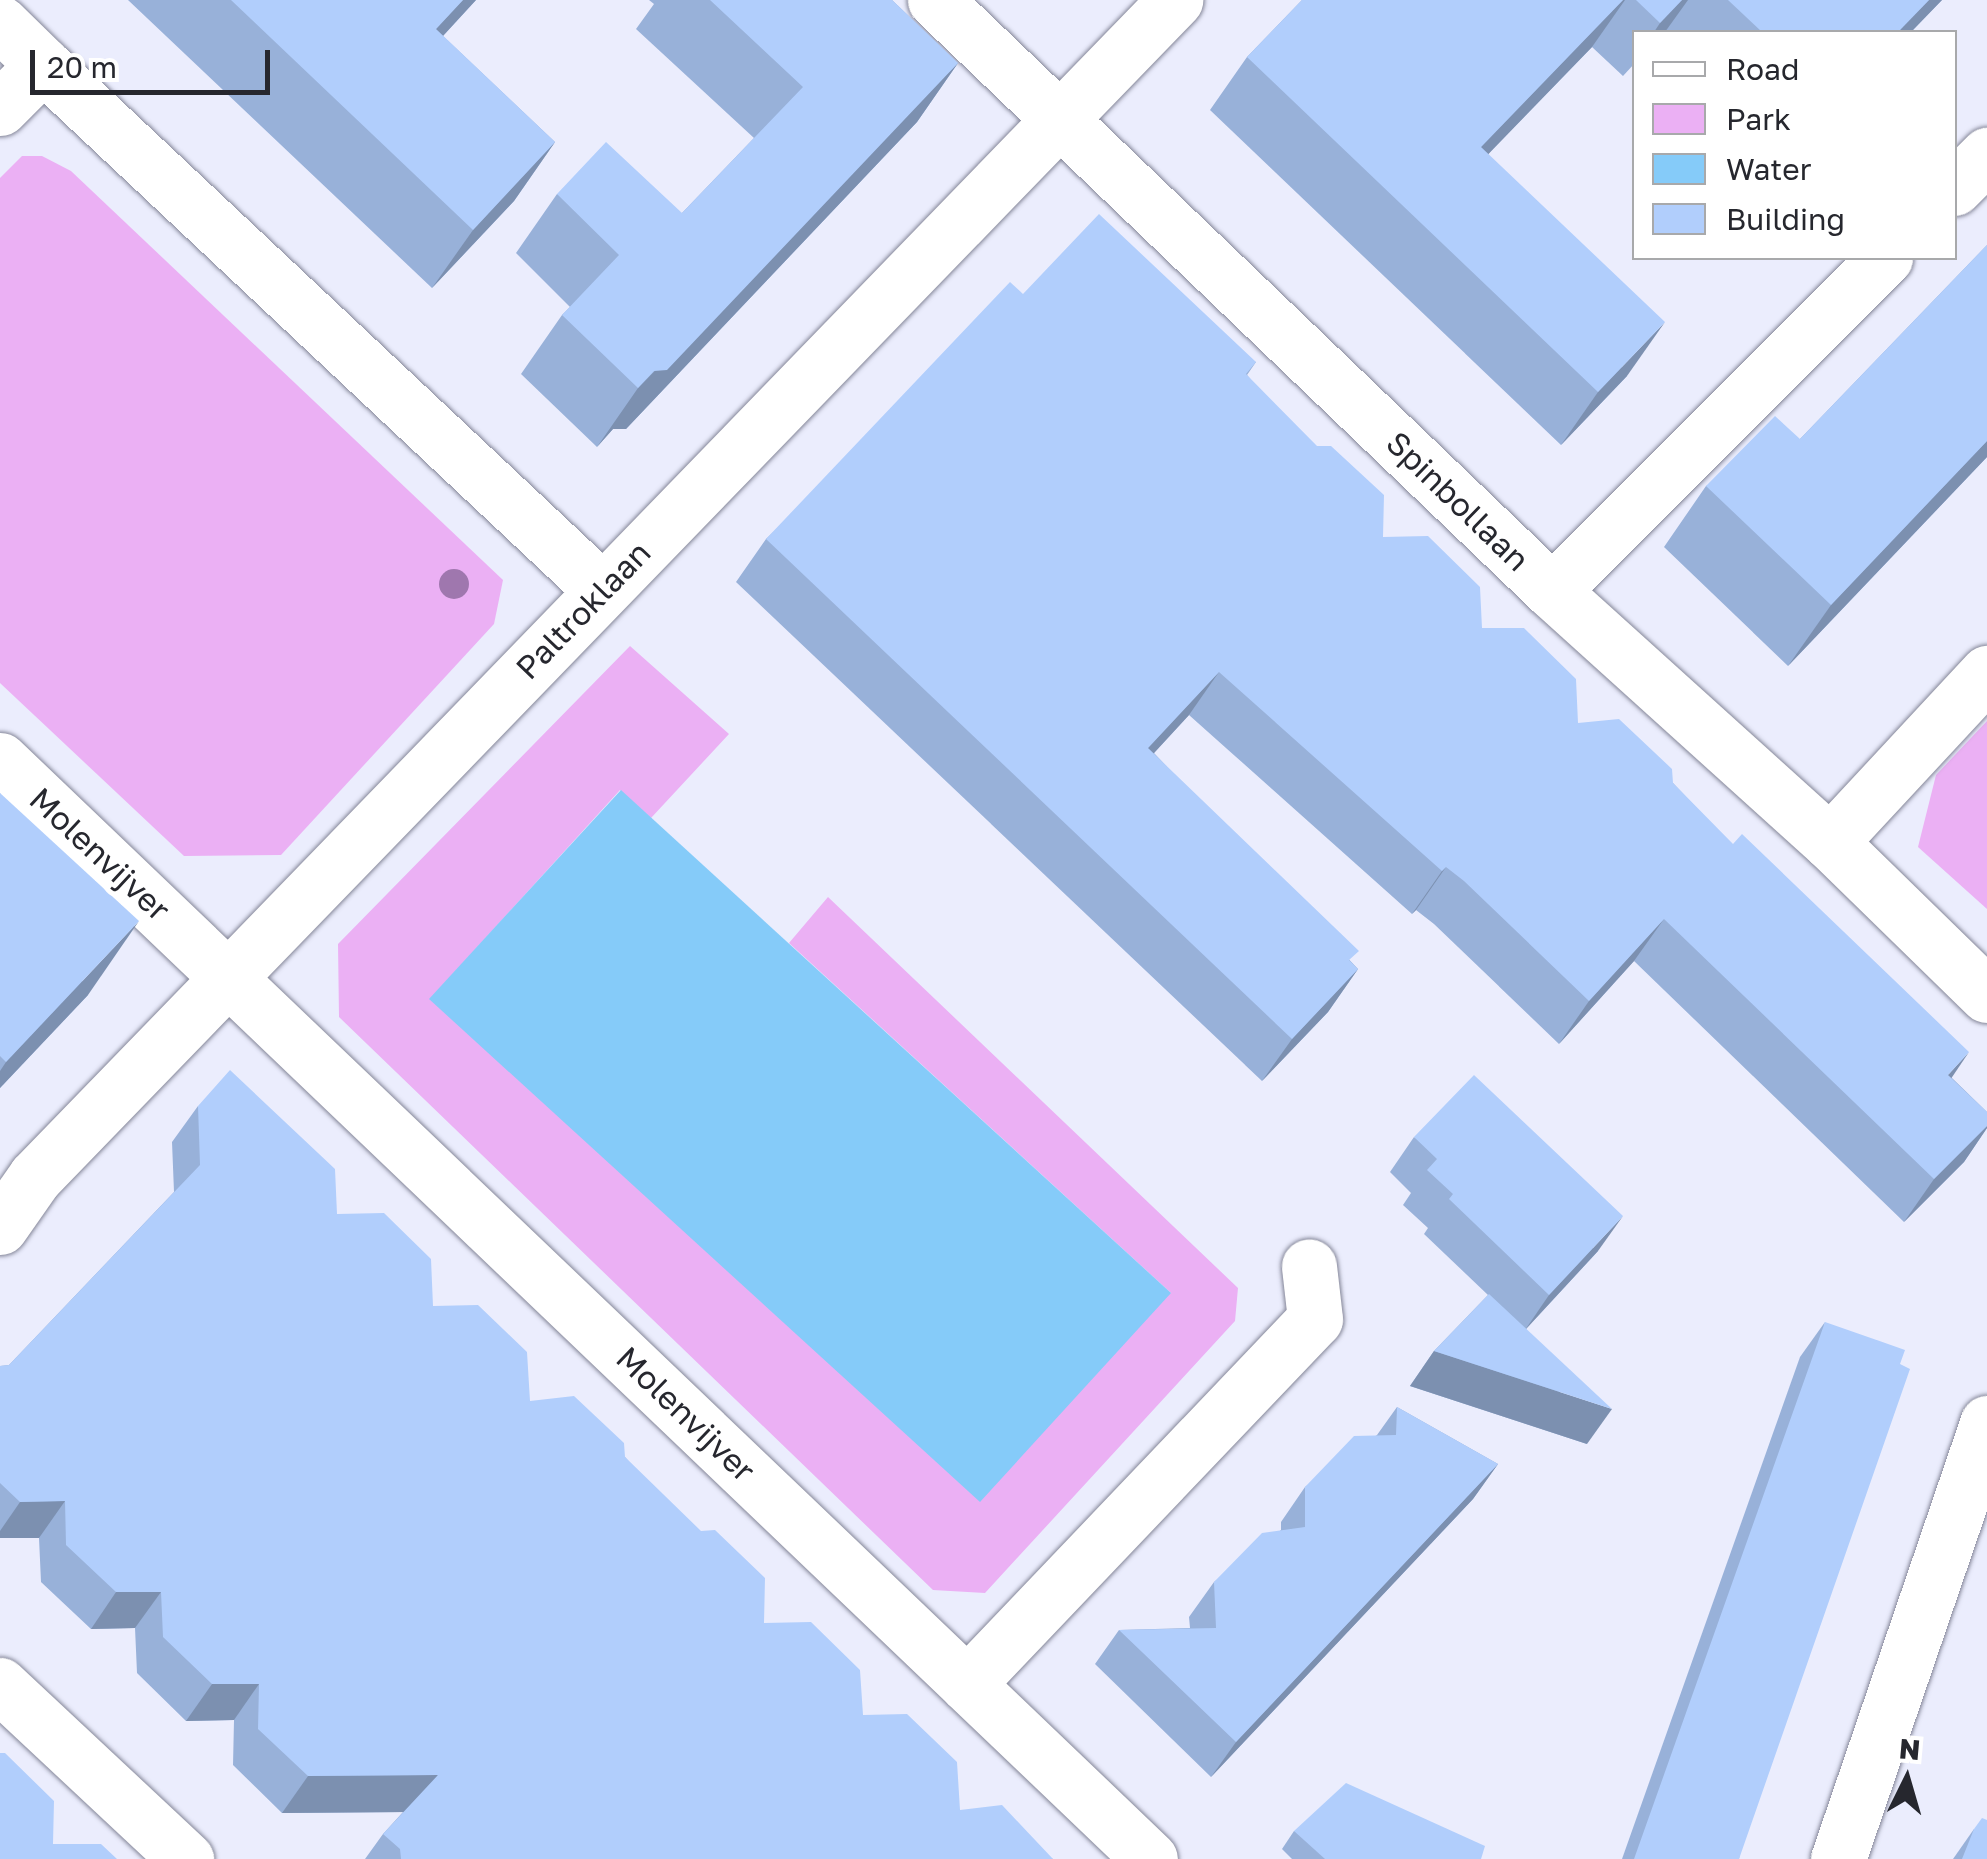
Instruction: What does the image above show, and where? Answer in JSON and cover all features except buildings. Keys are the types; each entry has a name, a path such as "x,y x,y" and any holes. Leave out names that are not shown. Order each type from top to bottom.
{"street":[{"name":"Spinbollaan","path":"935,0 1552,591 1830,842 1987,995"},
{"name":"Paltroklaan","path":"0,1226 35,1177 232,978 1174,0"},
{"path":"0,23 602,590"},
{"path":"0,108 43,64"},
{"path":"1957,185 1987,155"},
{"path":"1552,591 1883,260"},
{"path":"1830,842 1987,673"},
{"name":"Molenvijver","path":"0,760 1150,1859"},
{"path":"967,1684 1314,1319 1309,1266"},
{"path":"1838,1859 1987,1424"},
{"path":"0,1685 186,1859"}],"green space":[{"path":"22,156 42,156 71,171 503,580 494,624 281,855 184,856 0,683 0,178"},
{"path":"630,646 729,734 651,818 620,790 430,999 1171,1293 789,943 828,897 1238,1288 1235,1321 985,1593 933,1590 339,1017 338,944"},
{"path":"1987,721 1987,909 1918,847 1936,775"}],"water":[{"path":"621,790 1171,1293 980,1502 429,999"}]}
